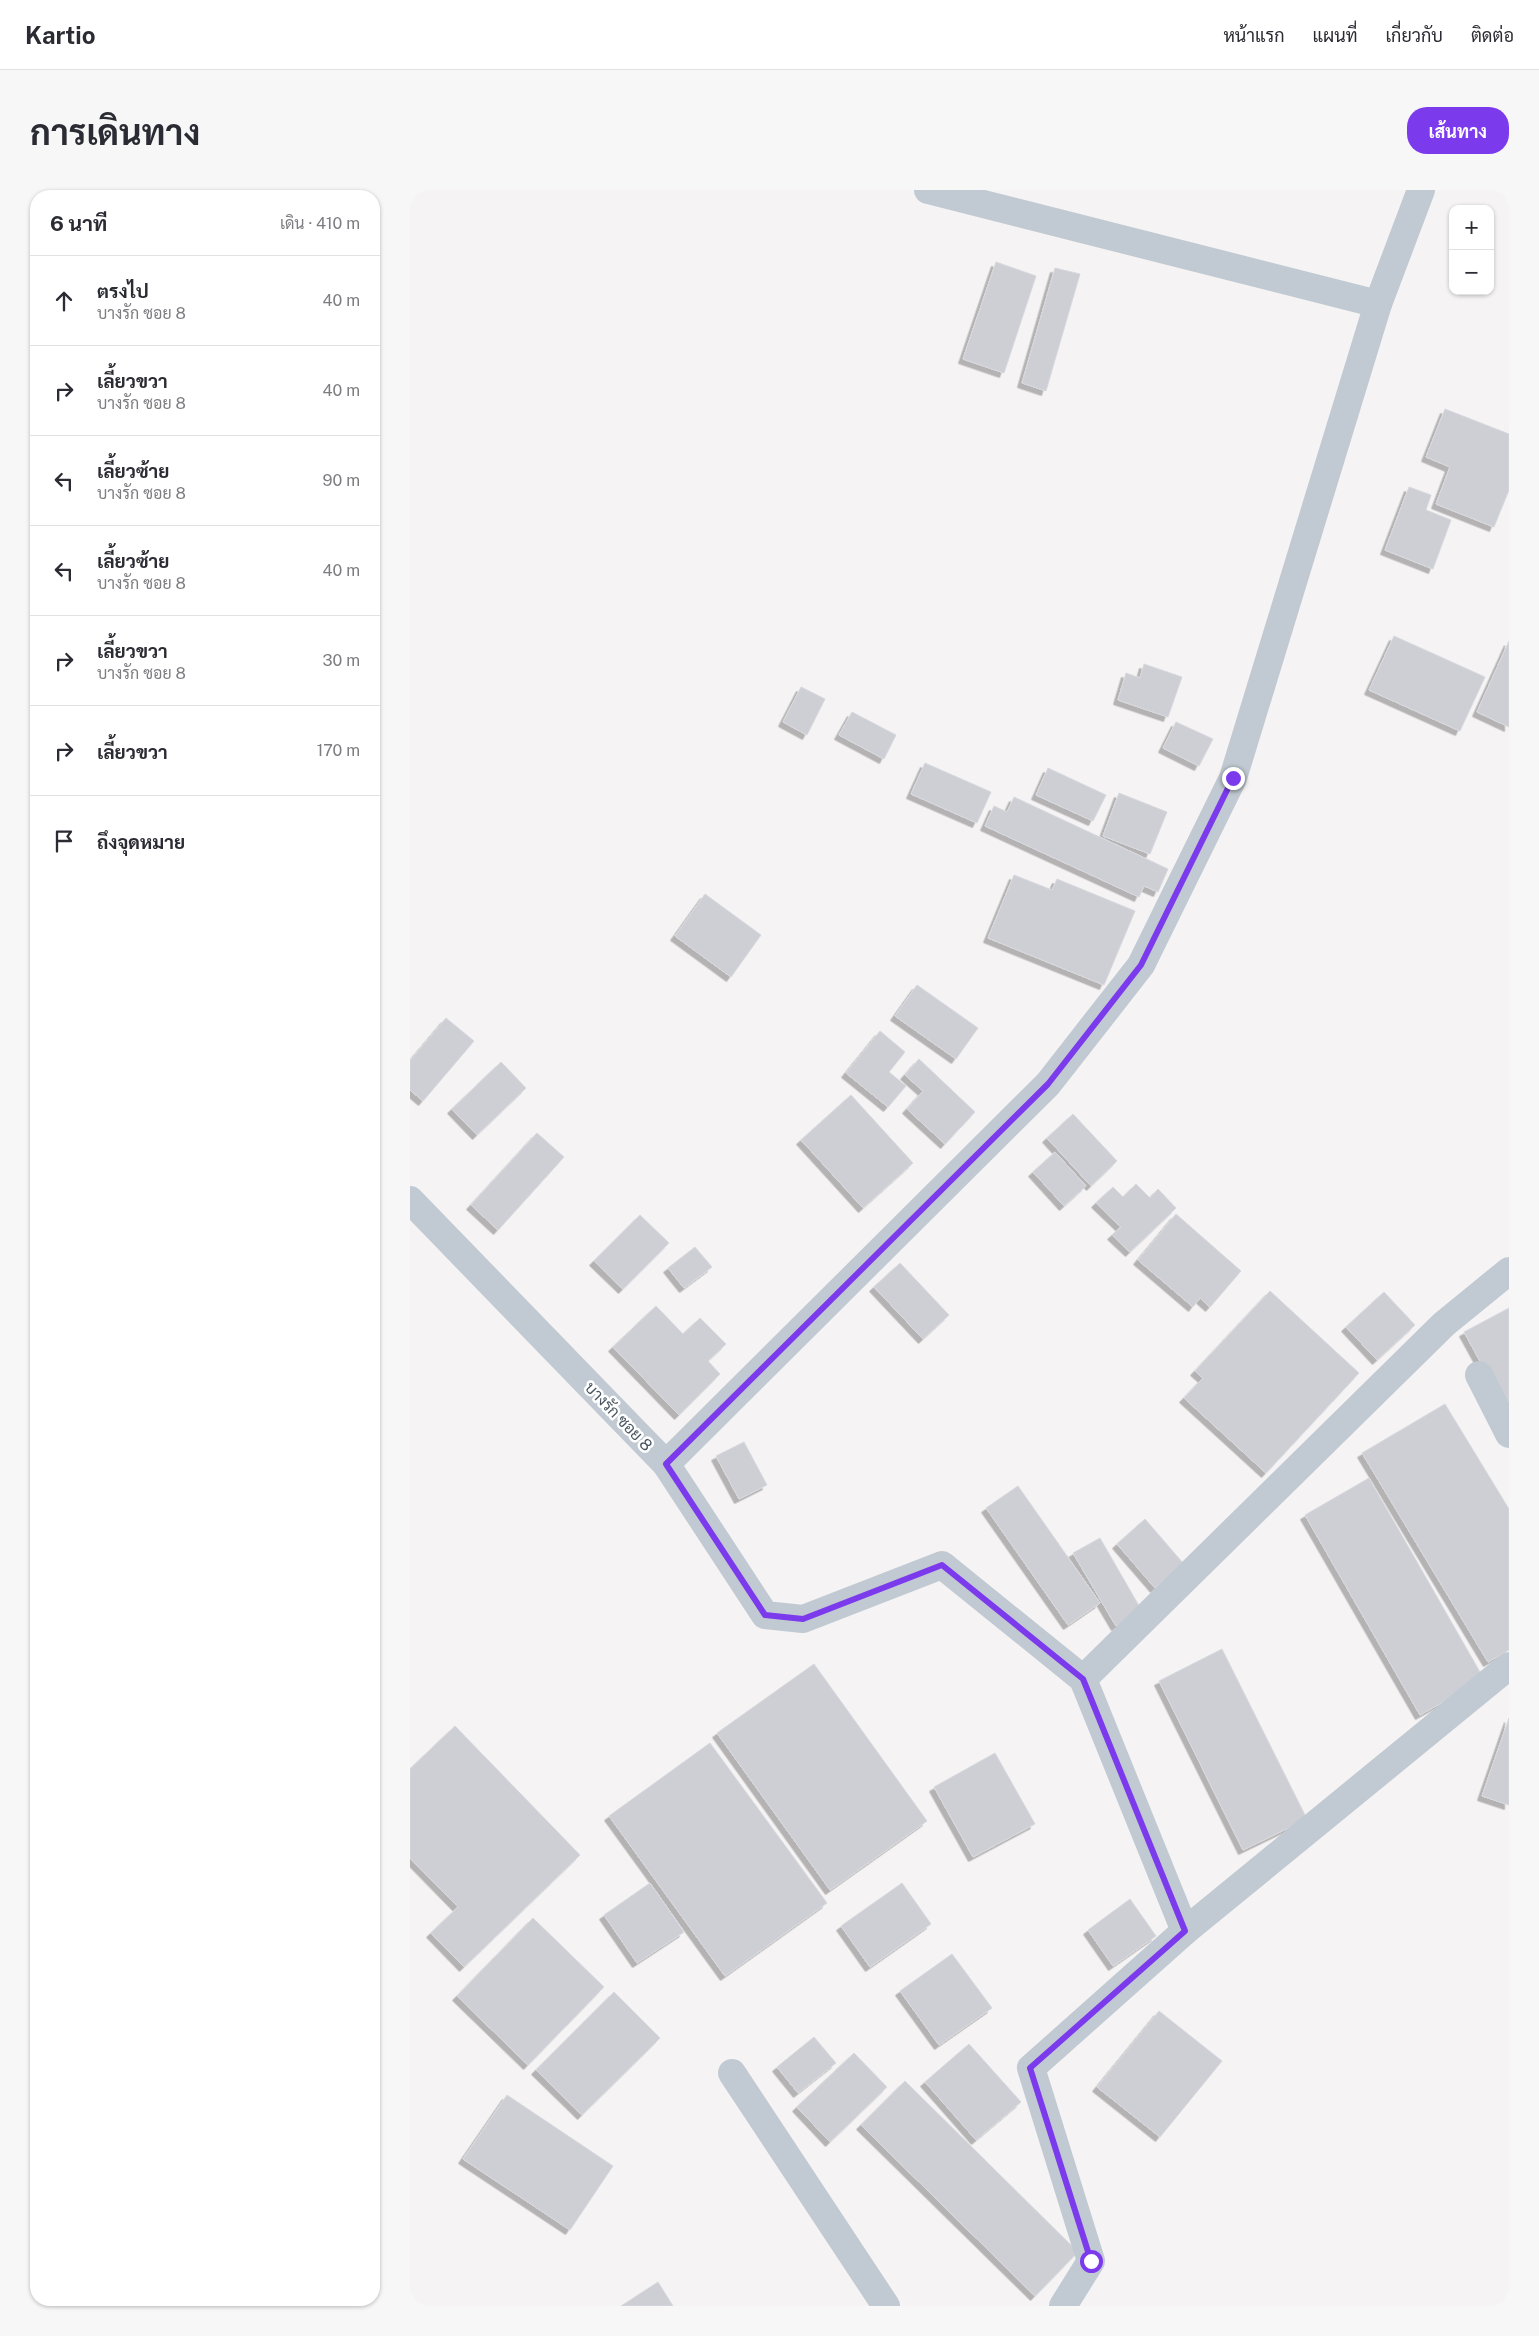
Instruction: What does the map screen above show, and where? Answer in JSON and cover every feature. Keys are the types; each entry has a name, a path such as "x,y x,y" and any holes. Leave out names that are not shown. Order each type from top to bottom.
{"street":[{"path":"928,190 1378,304"},
{"path":"666,1464 1048,1084 1141,965 1233,778 1378,304 1421,190"},
{"name":"บางรัก ซอย 8","path":"410,1200 666,1464 765,1615 803,1619 942,1565 1083,1679 1185,1931"},
{"path":"1083,1679 1444,1324 1509,1271"},
{"path":"1479,1375 1509,1434"},
{"path":"1063,2306 1091,2261 1030,2068 1185,1931 1509,1666"},
{"path":"732,2073 886,2306"}],"building":[{"path":"996,262 1036,276 1004,373 963,359"},
{"path":"1055,268 1080,274 1046,391 1022,383"},
{"path":"1445,409 1509,434 1509,490 1494,527 1436,504 1450,467 1426,457"},
{"path":"1409,487 1431,495 1426,510 1451,520 1433,569 1385,550"},
{"path":"1394,636 1485,677 1460,731 1369,690"},
{"path":"1509,641 1509,727 1477,712"},
{"path":"1144,664 1182,677 1168,717 1118,700 1126,673 1140,678"},
{"path":"801,687 825,699 807,735 783,722"},
{"path":"852,712 896,735 884,759 839,735"},
{"path":"1176,722 1213,739 1199,766 1163,748"},
{"path":"925,763 991,792 977,823 911,794"},
{"path":"1048,768 1106,795 1093,821 1036,795"},
{"path":"1119,793 1167,812 1150,854 1103,836"},
{"path":"1014,797 1168,869 1158,892 1144,886 1139,897 985,826 994,806 1007,812"},
{"path":"1014,875 1052,890 1057,879 1135,911 1104,985 988,938"},
{"path":"705,894 761,935 731,977 675,936"},
{"path":"917,985 978,1028 956,1059 895,1016"},
{"path":"446,1018 474,1041 423,1101 410,1090 410,1061"},
{"path":"880,1031 905,1052 889,1072 906,1086 888,1107 846,1073"},
{"path":"919,1059 975,1112 945,1144 907,1109 923,1091 905,1075"},
{"path":"501,1062 526,1088 477,1135 452,1109"},
{"path":"851,1095 913,1163 863,1208 801,1140"},
{"path":"1073,1114 1117,1161 1091,1186 1047,1138"},
{"path":"537,1133 564,1157 498,1230 471,1205"},
{"path":"1055,1152 1086,1186 1064,1206 1033,1172"},
{"path":"1136,1184 1150,1198 1158,1189 1176,1208 1130,1252 1112,1235 1121,1227 1096,1203 1113,1187 1123,1197"},
{"path":"1176,1214 1241,1271 1210,1307 1200,1298 1193,1307 1138,1260"},
{"path":"640,1215 669,1243 623,1289 594,1261"},
{"path":"695,1247 712,1267 684,1288 668,1268"},
{"path":"900,1263 949,1315 923,1339 874,1287"},
{"path":"1270,1291 1359,1373 1266,1473 1184,1398 1203,1378 1195,1371"},
{"path":"1384,1292 1415,1325 1377,1360 1346,1327"},
{"path":"656,1306 683,1334 700,1318 726,1344 708,1361 720,1374 679,1415 613,1347"},
{"path":"1509,1308 1509,1414 1464,1332"},
{"path":"1445,1404 1509,1509 1509,1650 1488,1662 1362,1453"},
{"path":"744,1442 767,1485 739,1499 716,1456"},
{"path":"1369,1478 1484,1679 1420,1715 1305,1515"},
{"path":"1018,1486 1100,1603 1068,1625 986,1508"},
{"path":"1145,1519 1183,1563 1155,1588 1117,1544"},
{"path":"1100,1538 1142,1611 1116,1626 1073,1553"},
{"path":"1222,1649 1307,1819 1243,1850 1159,1681"},
{"path":"814,1664 927,1821 830,1890 717,1733"},
{"path":"1509,1718 1509,1805 1482,1796"},
{"path":"455,1726 580,1855 464,1967 431,1933 458,1907 410,1858 410,1769"},
{"path":"710,1743 827,1903 725,1976 609,1816"},
{"path":"995,1753 1035,1824 973,1857 934,1787"},
{"path":"650,1883 684,1932 637,1963 604,1915"},
{"path":"902,1883 931,1924 870,1967 841,1926"},
{"path":"1130,1899 1156,1936 1113,1966 1088,1930"},
{"path":"533,1918 604,1987 528,2065 457,1996"},
{"path":"952,1954 992,2008 939,2045 900,1991"},
{"path":"614,1992 660,2038 582,2115 536,2070"},
{"path":"1159,2011 1222,2061 1160,2137 1097,2087"},
{"path":"814,2037 836,2063 798,2093 777,2067"},
{"path":"969,2044 1021,2102 976,2140 925,2082"},
{"path":"854,2053 887,2087 830,2142 797,2107"},
{"path":"905,2081 1078,2252 1035,2296 861,2125"},
{"path":"507,2095 613,2166 570,2230 463,2159"},
{"path":"658,2282 673,2306 621,2306"}],"route":[{"path":"1091,2261 1030,2068 1185,1931 1083,1679 942,1565 803,1619 765,1615 666,1464 1048,1084 1141,965 1233,778"}]}
